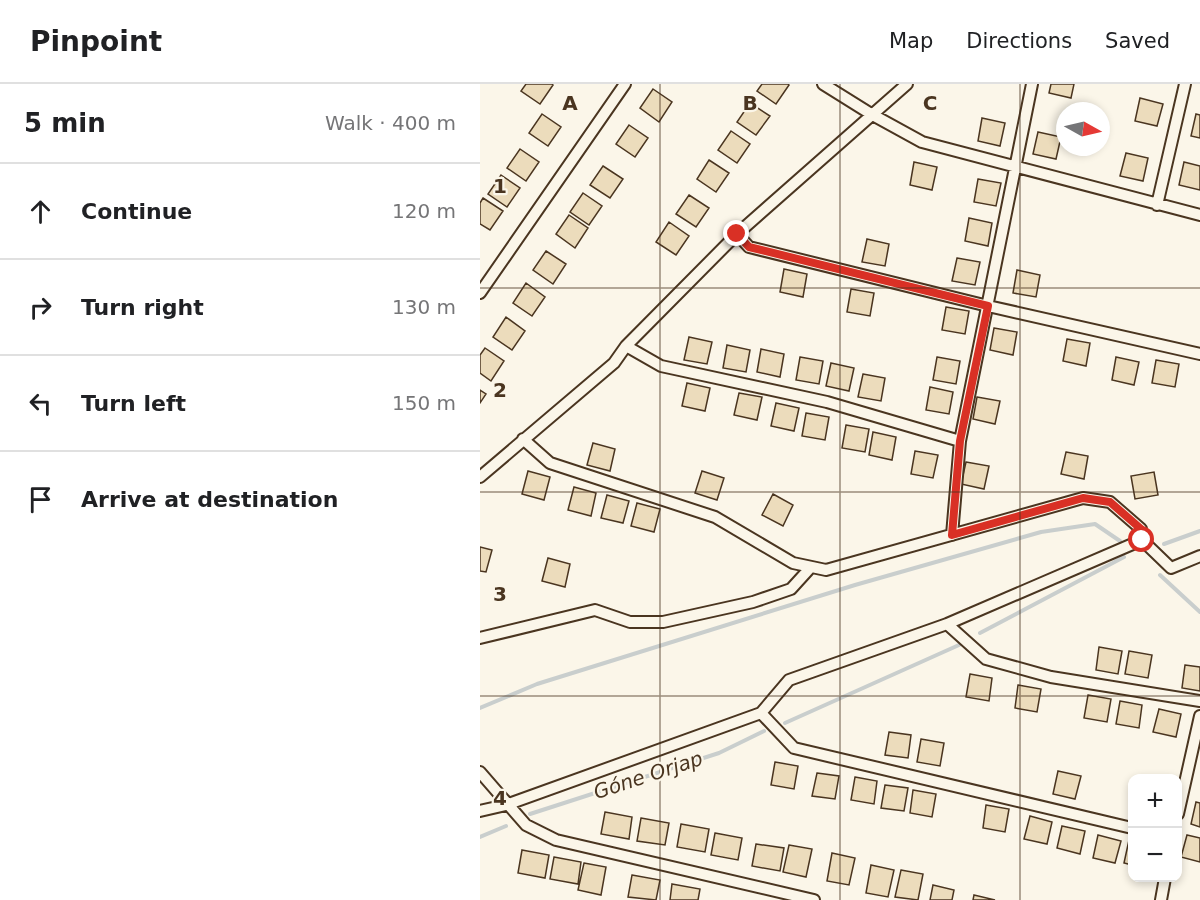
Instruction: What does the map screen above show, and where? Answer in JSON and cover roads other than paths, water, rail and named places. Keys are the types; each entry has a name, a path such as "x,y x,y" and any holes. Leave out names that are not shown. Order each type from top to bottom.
{"street":[{"path":"480,293 625,84"},
{"path":"823,84 922,142 1157,206 1200,215"},
{"path":"480,477 614,363 627,346 737,234 871,114 908,84"},
{"path":"952,535 960,441 1017,168 1032,84"},
{"path":"1157,206 1185,84"},
{"path":"737,234 749,247 988,306 1200,354"},
{"path":"627,346 661,366 826,402 960,441"},
{"path":"523,439 550,463 715,517 793,563 826,570 1083,498 1110,502 1141,529 1142,540 1171,568 1200,556"},
{"path":"480,811 506,804 761,713 789,680 947,624 1142,540"},
{"path":"480,638 595,610 630,622 663,622 753,602 791,589 811,567"},
{"path":"947,624 987,659 1052,677 1200,701"},
{"path":"761,713 794,748 1128,827"},
{"path":"1182,796 1200,716"},
{"path":"480,772 526,825 556,840 814,900"},
{"path":"1161,900 1164,882"}],"waterway":[{"path":"480,708 537,684 855,585 1041,532 1095,524 1120,541"},
{"name":"Góne Orjap","path":"1164,544 1200,531"},
{"name":"Góne Orjap","path":"980,633 1124,557"},
{"path":"1160,575 1200,612"},
{"name":"Góne Orjap","path":"785,723 959,645"},
{"name":"Góne Orjap","path":"530,814 719,753 764,731"},
{"name":"Góne Orjap","path":"480,837 506,826"}]}
